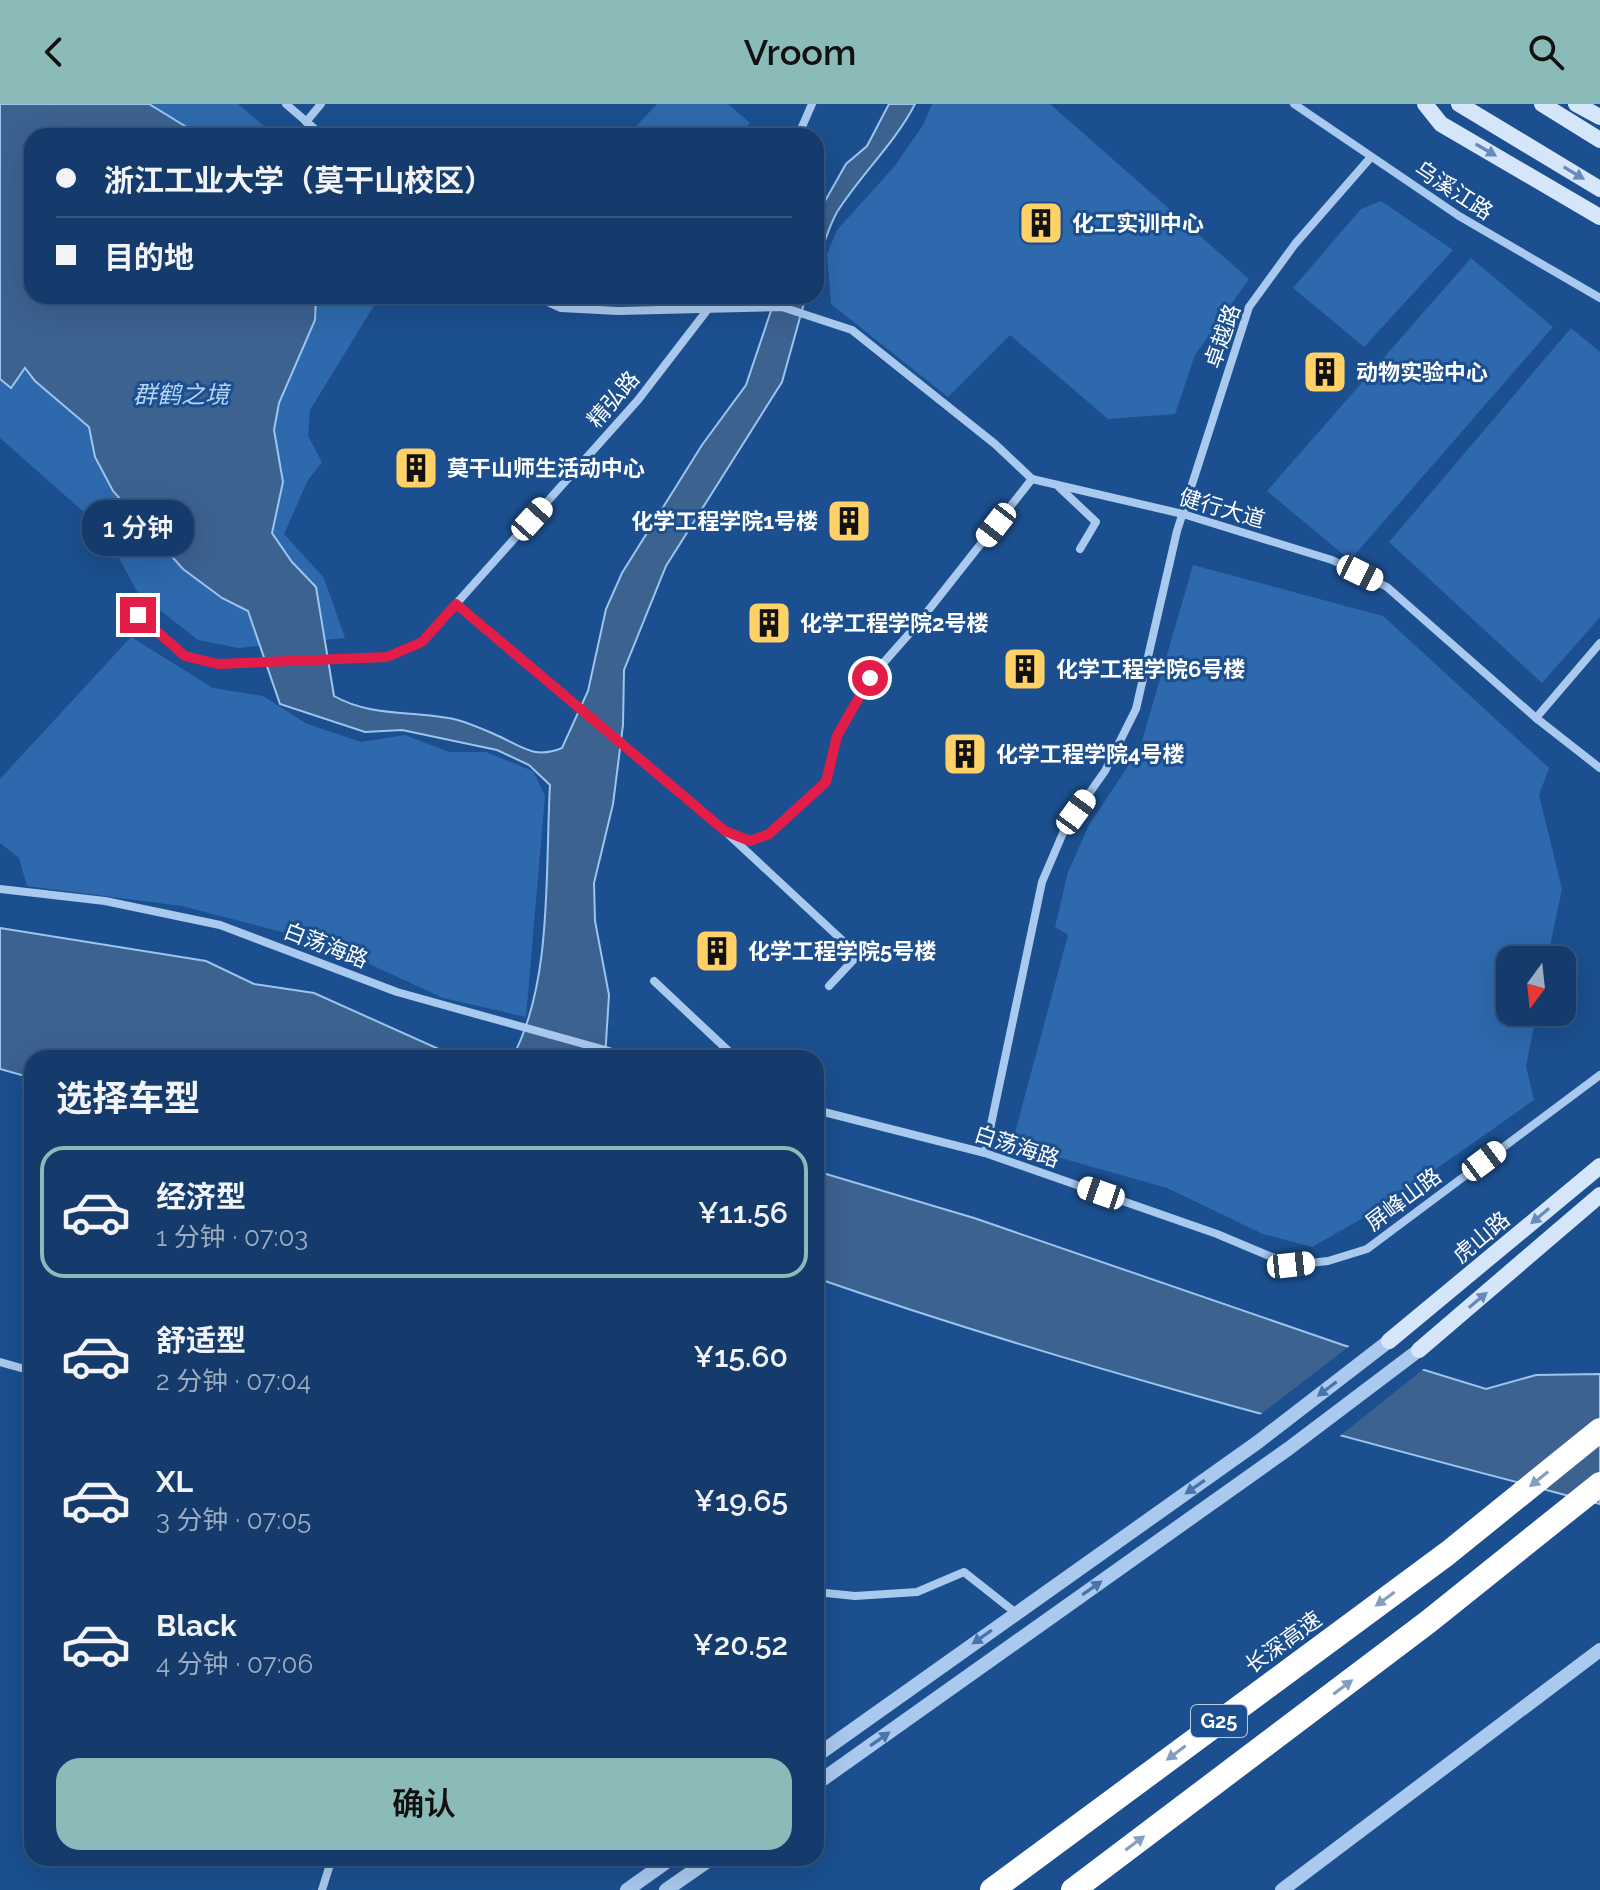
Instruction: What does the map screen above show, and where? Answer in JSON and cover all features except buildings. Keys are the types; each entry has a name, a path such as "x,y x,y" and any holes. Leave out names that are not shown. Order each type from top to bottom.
{"highway":[{"name":"长深高速","path":"992,1890 1448,1553 1600,1430"},
{"name":"G25","path":"1073,1890 1428,1622 1600,1484"}],"main road":[{"path":"1425,104 1441,124 1600,217"},
{"path":"1459,104 1600,189"},
{"path":"1542,104 1600,140"},
{"path":"1576,104 1600,117"},
{"name":"虎山路","path":"1389,1341 1600,1166"},
{"name":"虎山路","path":"1419,1350 1600,1195"}],"street":[{"path":"286,104 313,128"},
{"path":"306,122 321,104"},
{"path":"802,128 812,104"},
{"name":"乌溪江路","path":"1294,104 1459,216 1600,298"},
{"name":"卓越路","path":"985,1153 1042,882 1066,826 1105,771 1136,709 1183,514 1249,307 1295,244 1371,157"},
{"path":"552,304 561,308 709,309"},
{"name":"精弘路","path":"138,615 185,656 218,664 387,657 422,642 638,400 712,304"},
{"name":"健行大道","path":"709,309 782,307 852,330 995,444 1032,479 1183,514 1332,560 1387,587 1536,718 1600,768"},
{"path":"725,831 750,841 769,834 826,782 837,736 870,678 916,626 1032,479"},
{"path":"1058,487 1096,522 1080,549"},
{"path":"456,604 725,831 858,955 829,986"},
{"path":"1536,718 1600,643"},
{"name":"白荡海路","path":"0,889 105,901 220,925 397,992 605,1050"},
{"path":"654,981 727,1050"},
{"name":"屏峰山路","path":"1291,1265 1328,1261 1367,1249 1600,1075"},
{"name":"白荡海路","path":"824,1112 985,1153 1217,1234 1291,1265"},
{"path":"824,1750 1258,1442 1389,1341"},
{"path":"824,1778 1288,1449 1419,1350"},
{"path":"0,1362 24,1369"},
{"path":"824,1593 855,1596 917,1592 964,1572 1016,1613"},
{"path":"1282,1890 1600,1650"},
{"path":"322,1890 330,1866"},
{"path":"627,1890 661,1866"},
{"path":"666,1890 700,1866"}],"shaded area":[{"name":"群鹤之境","path":"0,104 238,104 266,128 24,128 24,304 375,304 310,410 308,436 322,462 308,480 284,534 324,578 345,638 238,648 198,640 138,593 103,529 0,438"},
{"path":"657,104 728,104 750,123 745,128 635,128"},
{"path":"932,104 1050,104 1249,279 1195,355 1175,414 1108,419 1010,335 948,397 831,304 827,254 837,230 894,167 923,125"},
{"path":"1381,201 1453,250 1364,347 1293,288 1361,209"},
{"path":"1471,258 1553,327 1350,560 1267,491"},
{"path":"1571,328 1600,352 1600,617 1542,683 1389,542"},
{"path":"1193,565 1383,616 1549,768 1539,795 1562,889 1550,946 1496,946 1496,1026 1534,1026 1526,1066 1534,1100 1379,1209 1312,1247 1263,1234 1167,1188 1012,1144 1068,935 1055,927 1068,872 1089,825 1140,748"},
{"path":"131,637 213,688 263,696 307,724 361,742 405,735 449,752 486,752 533,771 545,796 526,1017 443,998 324,943 182,906 27,886 19,858 0,843 0,779"}],"water":[{"path":"0,104 149,104 188,128 24,128 24,304 316,304 315,320 279,403 274,430 283,482 272,533 292,562 316,587 334,696 375,710 460,720 527,750 543,752 562,748 588,691 606,609 622,573 702,445 746,385 773,304 804,304 782,382 666,566 624,670 623,725 613,804 594,883 595,921 609,995 606,1050 515,1050 535,996 541,961 550,785 529,765 497,750 402,730 365,732 280,704 248,611 222,598 183,569 113,491 95,457 89,427 35,381 25,368 11,388 0,379"},
{"path":"889,104 915,104 898,132 837,212 824,242 824,203 846,164 867,146"},
{"path":"0,928 206,961 254,984 314,993 441,1050 24,1050 24,1076 0,1069"},
{"path":"824,1173 974,1218 1343,1345 1486,1389 1536,1375 1600,1374 1600,1504 1304,1426 824,1281"}],"pier":[{"path":"1352,1344 1426,1367 1336,1439 1256,1418"}],"place":[{"name":"化工实训中心","path":"1041,223"},
{"name":"动物实验中心","path":"1325,372"},
{"name":"莫干山师生活动中心","path":"416,468"},
{"name":"化学工程学院1号楼","path":"849,521"},
{"name":"化学工程学院2号楼","path":"769,623"},
{"name":"化学工程学院6号楼","path":"1025,669"},
{"name":"化学工程学院4号楼","path":"965,754"},
{"name":"化学工程学院5号楼","path":"717,951"}],"route":[{"path":"138,615 185,656 218,664 387,657 422,642 456,604 725,831 750,841 769,834 826,782 837,736 870,678"}]}
